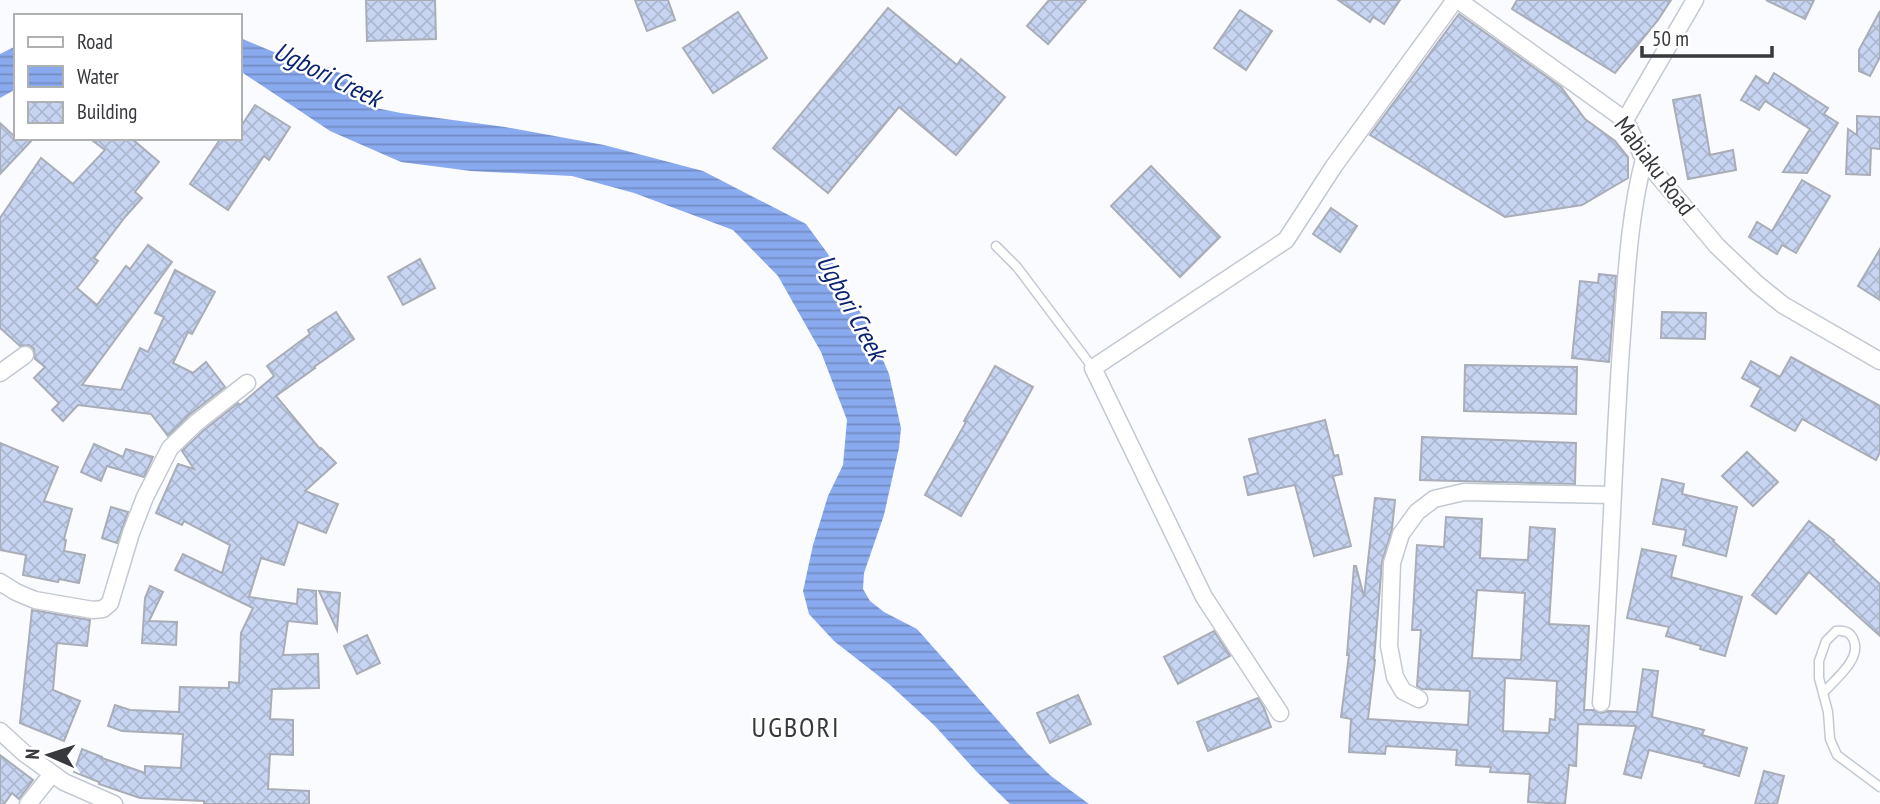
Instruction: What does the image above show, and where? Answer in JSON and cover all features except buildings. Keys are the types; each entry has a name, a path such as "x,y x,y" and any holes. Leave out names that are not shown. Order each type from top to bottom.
{"street":[{"name":"Mabiaku Road","path":"1456,0 1625,120 1644,159 1717,246 1757,284 1783,305 1880,361"},
{"path":"1280,713 1204,597 1093,368 1286,240 1334,166 1456,0"},
{"path":"1625,120 1695,0"},
{"path":"1601,703 1627,264 1636,190 1644,159"},
{"path":"0,373 25,355"},
{"path":"0,582 35,600 93,610 103,609 110,603 131,533 170,448 196,423 247,383"},
{"path":"1419,699 1403,691 1395,677 1389,646 1392,563 1401,534 1417,512 1434,499 1464,492 1612,495"},
{"path":"0,731 23,753 64,782 114,804"},
{"path":"28,804 52,774"}],"lane":[{"path":"996,246 1017,267 1093,368"},
{"path":"1823,693 1853,659 1856,648 1852,636 1844,630 1836,631 1826,641 1819,661 1819,678 1828,712 1830,739 1837,755 1880,787"}],"water":[{"name":"Ugbori Creek","path":"242,39 298,62 328,67 344,75 358,94 376,108 604,145 703,171 806,224 828,254 871,332 889,374 901,428 884,515 864,573 863,589 870,601 884,612 917,629 1027,753 1051,776 1089,804 1010,804 934,725 889,684 834,641 809,614 803,591 828,496 843,465 847,420 821,352 778,276 733,230 634,193 572,176 471,171 401,162 330,131 242,72"},
{"path":"14,47 14,90 0,98 0,54"}],"district":[{"name":"UGBORI","path":"796,726"}]}
